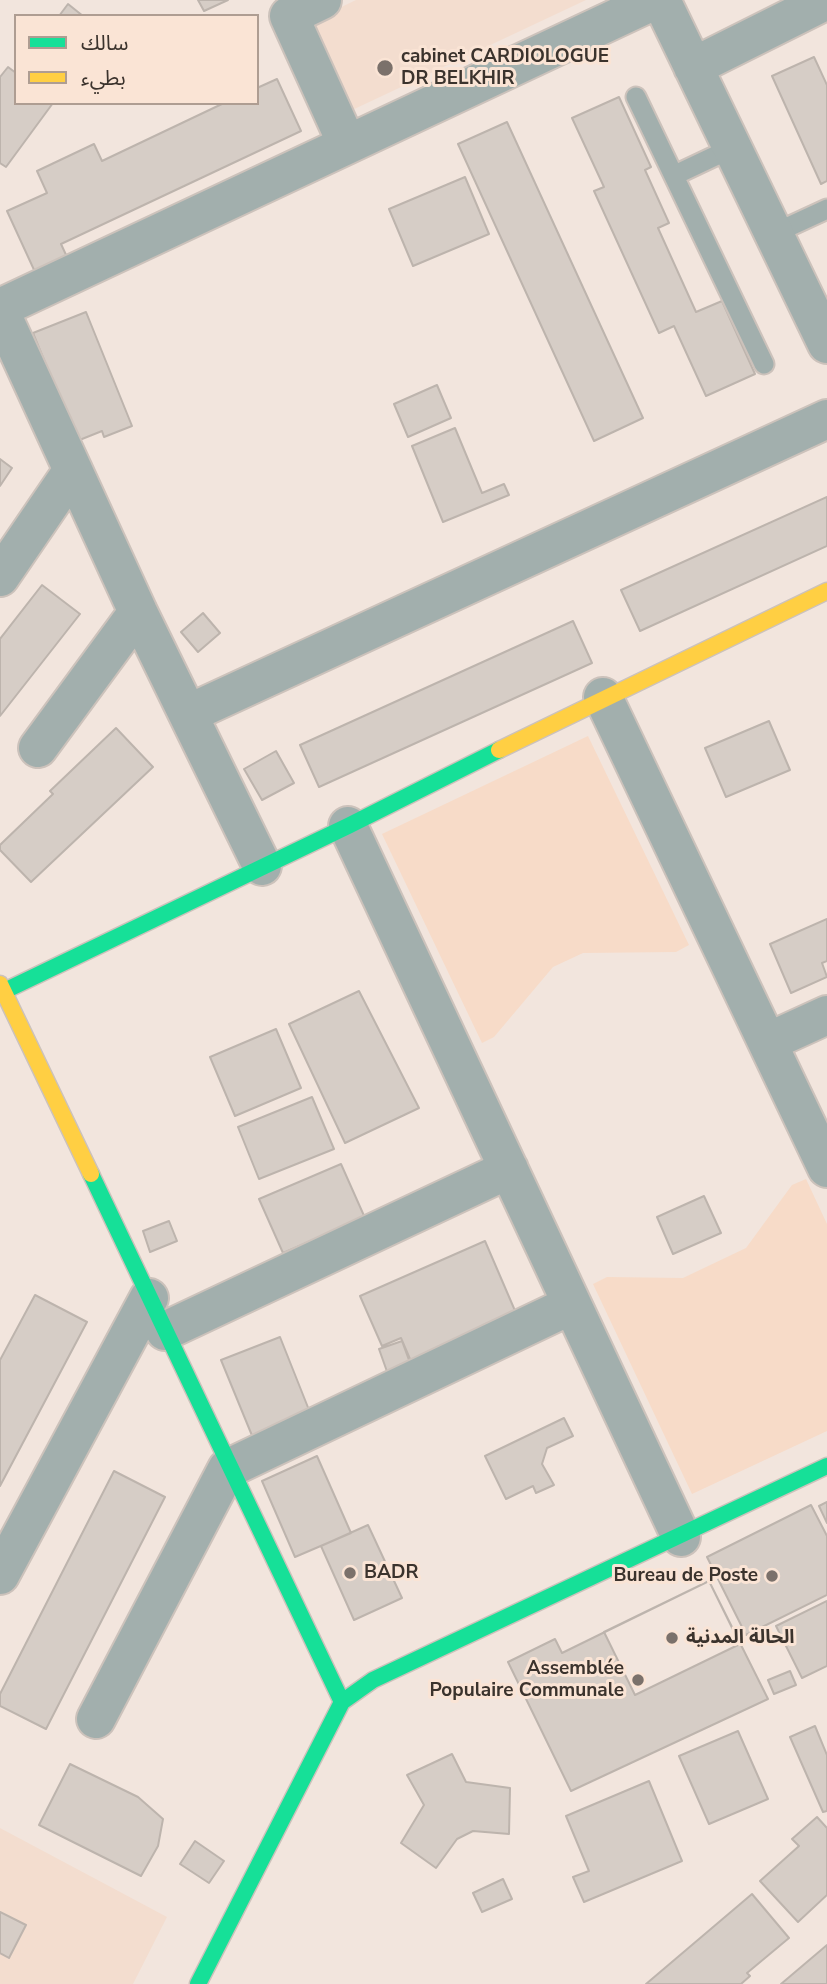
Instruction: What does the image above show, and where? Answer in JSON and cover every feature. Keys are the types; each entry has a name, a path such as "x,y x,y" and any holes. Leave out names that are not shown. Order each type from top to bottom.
{"street":[{"path":"322,0 289,16 347,144"},
{"path":"262,866 190,713 138,612 0,310 655,0"},
{"path":"661,0 827,344"},
{"path":"693,66 827,0"},
{"path":"190,713 827,419"},
{"path":"0,577 73,470"},
{"path":"342,1702 227,1469 157,1314 1,989 348,826 603,697 827,591"},
{"path":"38,748 138,612"},
{"path":"603,697 827,1168"},
{"path":"348,826 681,1537"},
{"path":"768,1042 827,1015"},
{"path":"0,1575 157,1314 509,1169"},
{"path":"96,1719 227,1469 571,1306"},
{"path":"198,1984 342,1702 373,1680 827,1466"}],"lane":[{"path":"636,97 764,364"},
{"path":"675,175 732,148"},
{"path":"773,234 827,209"}],"shaded area":[{"name":"cabinet CARDIOLOGUE DR BELKHIR","path":"356,0 586,0 348,112 306,24"},
{"path":"588,736 689,945 676,952 583,953 553,967 494,1037 482,1043 382,834"},
{"path":"806,1179 827,1224 827,1431 692,1494 593,1284 607,1277 683,1278 746,1248 792,1185"},
{"path":"0,1828 167,1917 133,1984 0,1984"}],"building":[{"path":"198,0 228,0 204,11"},
{"path":"68,4 80,14 60,14"},
{"path":"814,57 827,85 827,181 821,184 772,76"},
{"path":"8,67 14,72 14,105 52,105 6,167 0,163 0,77"},
{"path":"277,79 301,131 61,244 67,257 35,272 7,211 47,193 37,171 94,144 102,161 220,105 259,105 259,87"},
{"path":"619,97 651,167 645,170 669,223 658,228 696,312 722,301 755,374 706,396 674,326 659,333 594,191 604,187 572,118"},
{"path":"507,122 643,418 594,441 458,144"},
{"path":"465,177 489,234 413,266 389,209"},
{"path":"86,312 132,426 104,437 102,431 77,441 33,333"},
{"path":"437,385 451,418 408,437 394,404"},
{"path":"455,428 482,493 504,484 509,495 443,522 412,446"},
{"path":"0,459 12,468 0,486"},
{"path":"827,497 827,546 640,631 621,590"},
{"path":"42,585 80,614 0,716 0,639"},
{"path":"203,613 220,633 198,652 181,632"},
{"path":"573,621 592,663 319,787 300,745"},
{"path":"769,721 790,770 726,797 705,748"},
{"path":"116,728 153,767 31,882 0,850 0,845 53,794 50,791"},
{"path":"276,751 294,783 262,800 244,769"},
{"path":"827,919 827,961 822,963 827,977 791,993 770,944"},
{"path":"359,991 419,1108 345,1143 289,1024"},
{"path":"276,1029 301,1088 235,1116 210,1057"},
{"path":"312,1097 334,1149 259,1179 238,1127"},
{"path":"341,1164 365,1218 283,1253 259,1199"},
{"path":"704,1196 721,1233 673,1254 657,1217"},
{"path":"169,1221 177,1241 150,1252 143,1231"},
{"path":"485,1241 519,1320 413,1366 401,1338 382,1346 360,1296"},
{"path":"35,1295 87,1322 0,1486 0,1360"},
{"path":"280,1337 311,1415 253,1438 221,1360"},
{"path":"402,1341 413,1371 390,1380 379,1349"},
{"path":"564,1418 573,1436 547,1448 542,1464 554,1485 536,1493 533,1486 506,1499 485,1456"},
{"path":"317,1456 351,1533 295,1557 262,1481"},
{"path":"114,1471 165,1497 46,1729 0,1706 0,1694"},
{"path":"827,1502 827,1523 819,1506"},
{"name":"Bureau de Poste","path":"811,1505 827,1536 827,1595 746,1635 707,1557"},
{"path":"368,1525 402,1598 354,1620 321,1546"},
{"name":"Assemblée Populaire Communale","path":"709,1581 768,1699 571,1791 508,1662 555,1639 562,1653"},
{"name":"الحالة المدنية","path":"709,1581 740,1644 635,1695 604,1632"},
{"path":"827,1601 827,1666 802,1678 776,1626"},
{"path":"790,1671 796,1685 774,1694 768,1680"},
{"path":"815,1726 827,1755 827,1811 823,1812 790,1737"},
{"path":"738,1731 768,1799 709,1824 679,1756"},
{"path":"452,1754 466,1782 510,1788 509,1834 473,1831 457,1839 436,1868 401,1843 424,1805 407,1775"},
{"path":"70,1764 138,1797 163,1819 158,1846 141,1876 39,1825"},
{"path":"649,1781 682,1861 584,1902 573,1877 589,1871 566,1816"},
{"path":"817,1817 827,1828 827,1895 798,1922 760,1881 799,1846 792,1839"},
{"path":"195,1841 224,1861 209,1883 180,1864"},
{"path":"503,1879 512,1899 482,1912 473,1893"},
{"path":"752,1894 789,1938 747,1973 750,1976 741,1984 646,1984"},
{"path":"0,1912 26,1925 9,1958 0,1953"},
{"path":"827,1945 827,1984 781,1984"}],"traffic: fast":[{"path":"0,993 348,826 499,750"},
{"path":"91,1174 342,1702"},
{"path":"198,1984 342,1702 373,1680 827,1466"}],"traffic: slow":[{"path":"499,750 827,591"},
{"path":"0,984 91,1174"}],"place":[{"name":"cabinet CARDIOLOGUE DR BELKHIR","path":"385,68"},
{"name":"BADR","path":"350,1573"},
{"name":"Bureau de Poste","path":"772,1576"},
{"name":"الحالة المدنية","path":"672,1638"},
{"name":"Assemblée Populaire Communale","path":"638,1680"}]}
